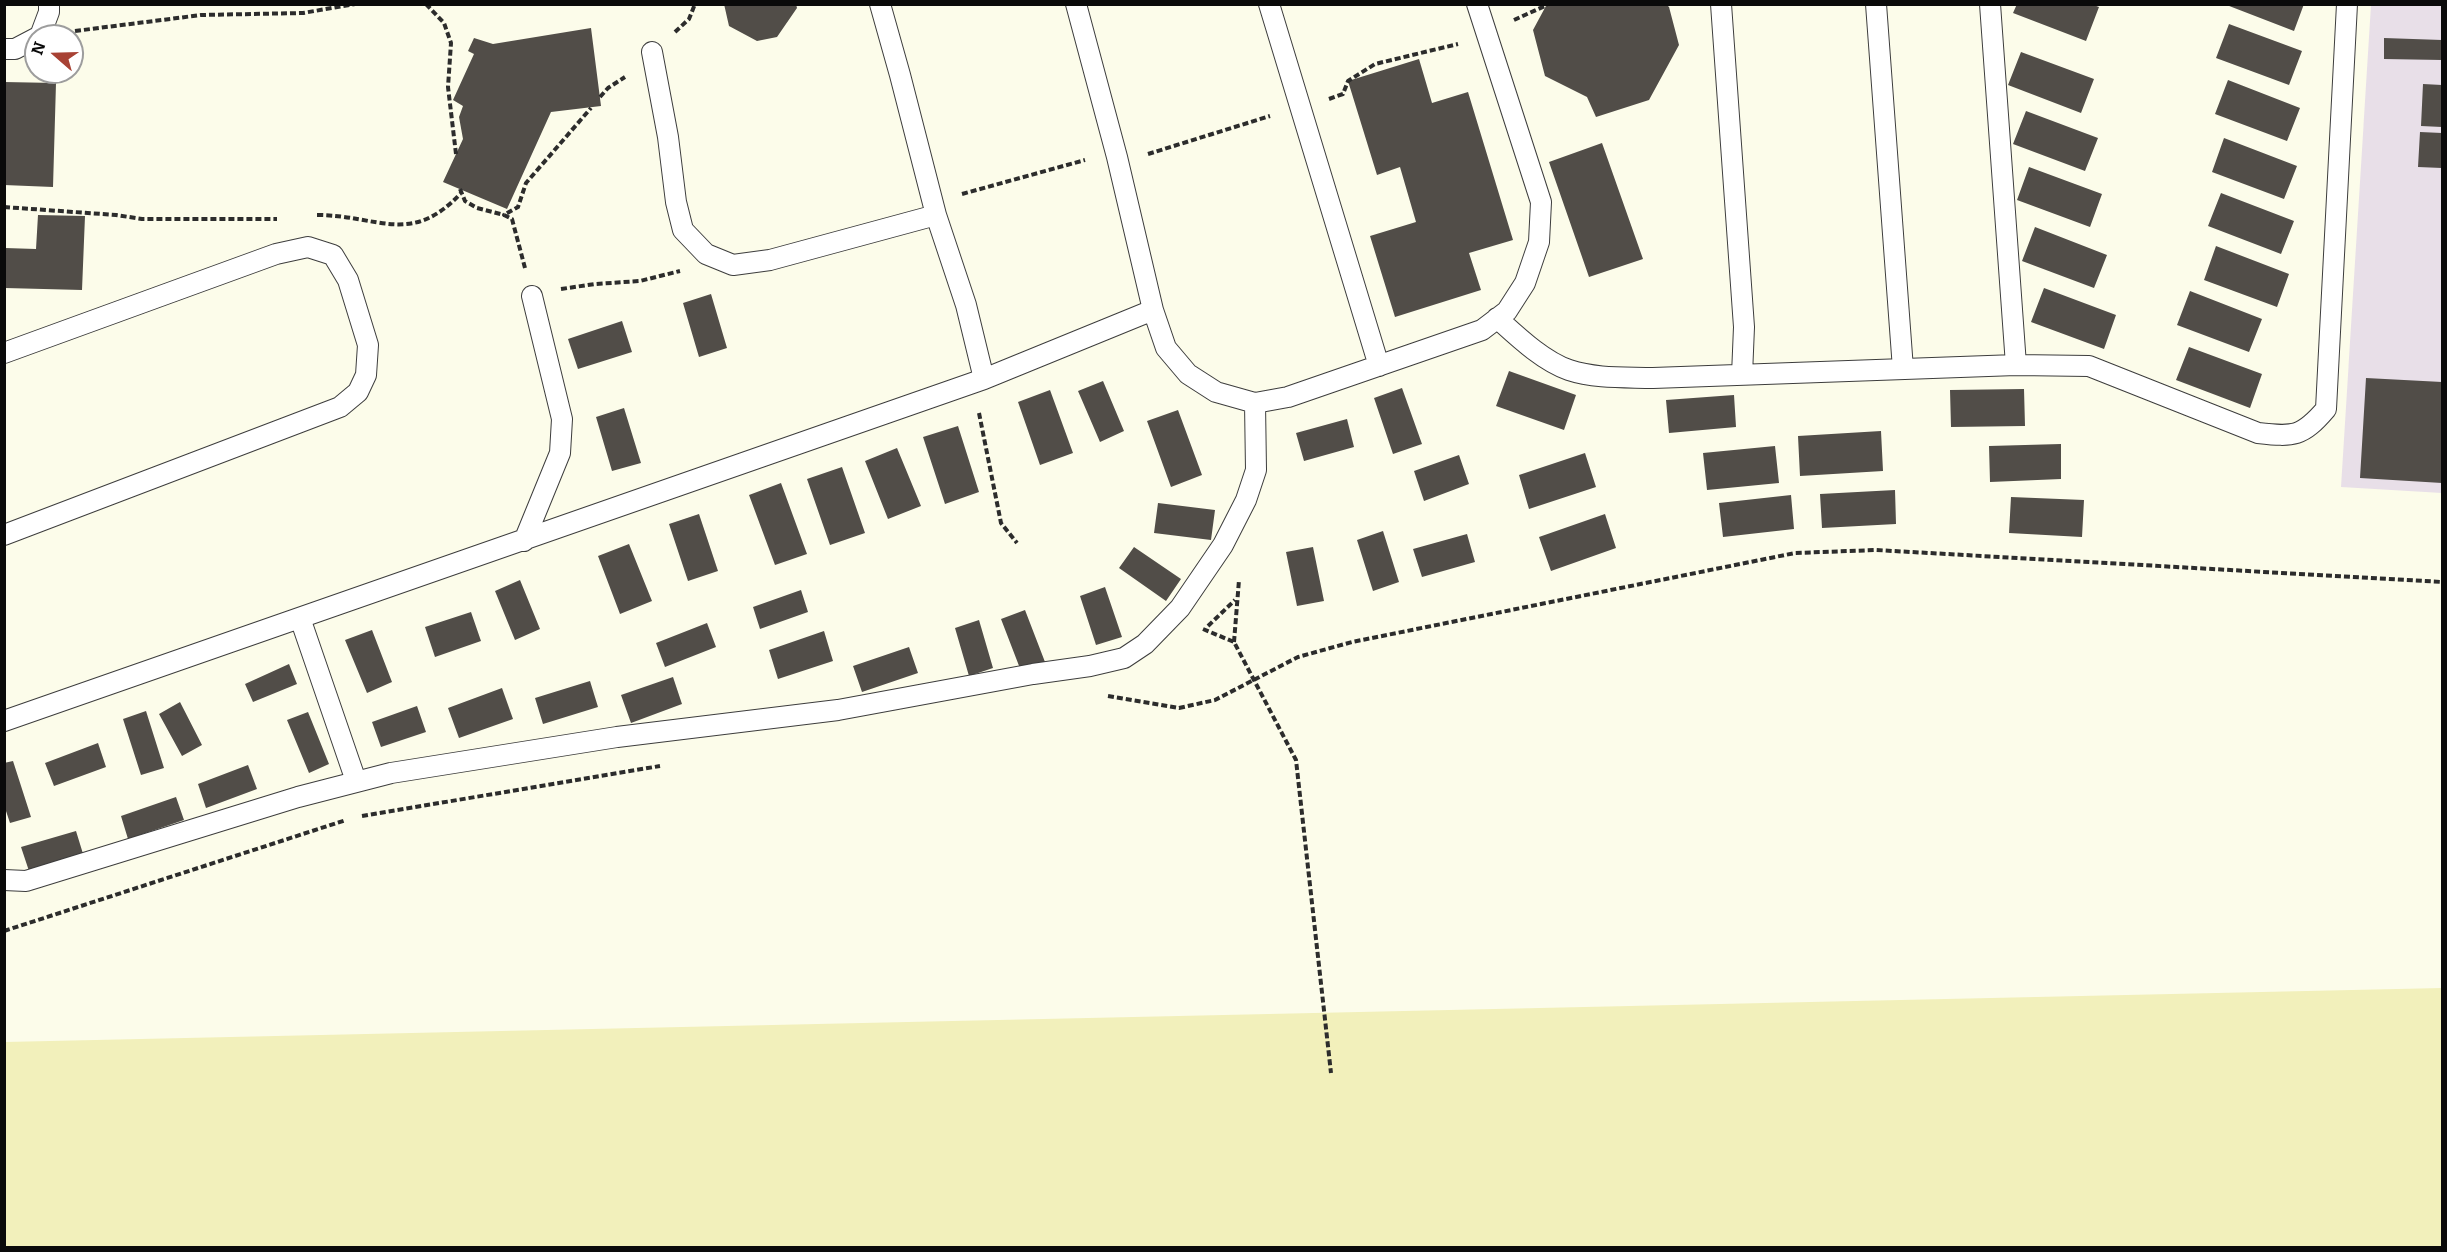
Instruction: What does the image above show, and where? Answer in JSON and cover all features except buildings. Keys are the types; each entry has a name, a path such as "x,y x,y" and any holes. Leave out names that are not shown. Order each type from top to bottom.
{"lane":[{"path":"44,24 49,12 49,4"},
{"path":"880,4 934,209 966,305 978,381"},
{"path":"1076,4 1117,157 1153,310 1166,348 1188,374 1216,392 1255,403 1288,398 1482,330 1507,311 1525,283 1539,242 1540,202 1477,4"},
{"path":"1269,4 1379,366"},
{"path":"1722,4 1744,327 1742,375"},
{"path":"1876,4 1903,369"},
{"path":"1990,4 2016,365"},
{"path":"1497,318 1539,352 1568,370 1617,377 2016,365 2089,366 2258,433 2285,436 2309,428 2326,409 2347,4"},
{"path":"4,49 15,49 24,44"},
{"path":"652,52 668,137 676,201 683,230 706,254 733,265 770,260 934,209"},
{"path":"4,353 276,254 308,247 333,255 348,280 368,345 366,375 358,392 340,407 4,535"},
{"path":"524,540 560,453 562,419 532,296"},
{"path":"4,721 978,381 1153,310"},
{"path":"4,880 26,881 298,797 391,772 605,739 838,710 1124,658 1145,644 1180,608 1223,545 1246,500 1256,470 1255,403"},
{"path":"300,618 356,781"}],"path":[{"path":"84,31 201,15 303,13 355,4"},
{"path":"426,4 444,23 451,43 448,87 456,154"},
{"path":"934,209 1102,155 1137,157 1283,112 1300,109 1343,94 1348,81 1375,64 1465,43 1546,5"},
{"path":"504,215 518,207 526,183 591,108"},
{"path":"306,216 333,215 395,225 416,224 432,218 450,205 461,191 465,201 477,208 512,219 532,296 564,288 640,281 721,260"},
{"path":"4,207 142,219 286,219"},
{"path":"978,381 1001,523 1017,543"},
{"path":"1100,696 1179,708 1215,700 1298,657 1352,642 1795,553 1876,550 2442,582"},
{"path":"1206,629 1236,599"},
{"path":"1163,625 1206,629 1234,642 1296,760 1330,1073"},
{"path":"4,931 357,816 662,766"}],"shaded area":[{"path":"2371,5 2442,5 2442,493 2341,487"}],"sand":[{"path":"2442,988 2442,1247 5,1247 5,1042"}]}
